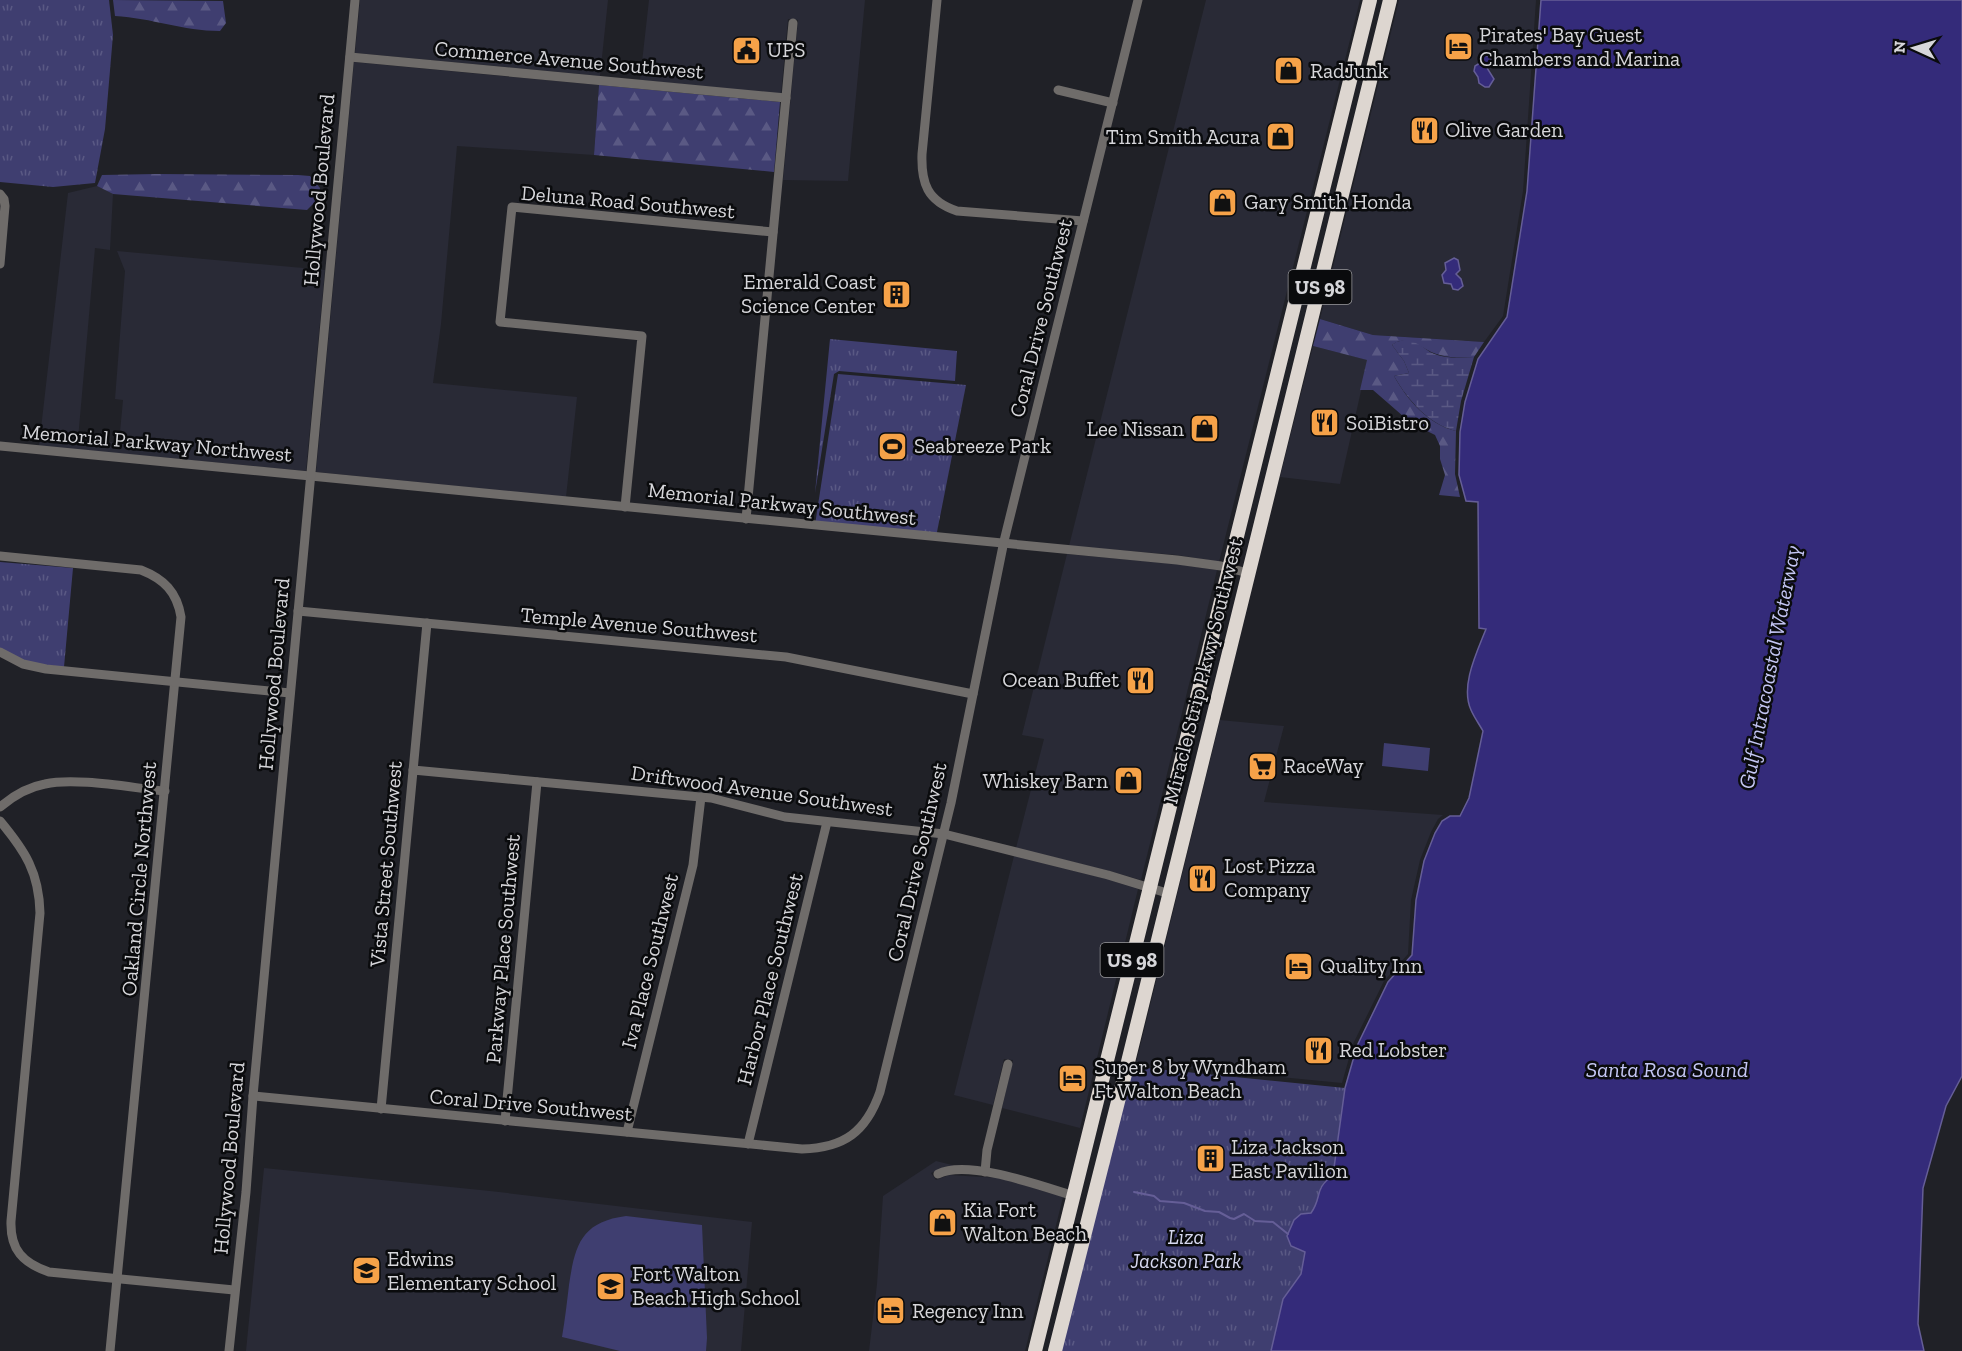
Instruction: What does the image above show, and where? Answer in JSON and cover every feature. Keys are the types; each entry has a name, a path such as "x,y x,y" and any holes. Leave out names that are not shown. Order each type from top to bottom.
{"highway":[{"name":"Miracle Strip Pkwy Southwest","path":"1035,1351 1370,0"},
{"name":"Miracle Strip Pkwy Southwest","path":"1055,1351 1390,0"}],"street":[{"name":"Hollywood Boulevard","path":"229,1351 246,1192 355,0"},
{"path":"937,0 921,169 928,190 939,203 957,210 1083,221"},
{"name":"Coral Drive Southwest","path":"253,1096 802,1149 826,1147 847,1138 868,1119 880,1092 944,834 1004,544 1138,0"},
{"path":"746,519 793,23"},
{"name":"Commerce Avenue Southwest","path":"350,57 786,98"},
{"path":"1058,90 1113,103"},
{"path":"0,194 5,206 0,264"},
{"name":"Deluna Road Southwest","path":"625,507 642,336 500,322 512,207 773,232"},
{"name":"Memorial Parkway Northwest","path":"0,446 311,476"},
{"name":"Memorial Parkway Southwest","path":"311,476 1177,560 1248,573"},
{"name":"Oakland Circle Northwest","path":"0,556 137,569 159,578 172,591 180,609 176,682 110,1351"},
{"name":"Temple Avenue Southwest","path":"298,610 786,657 973,694"},
{"name":"Vista Street Southwest","path":"381,1109 427,623"},
{"path":"0,652 23,664 46,669 290,693"},
{"name":"Driftwood Avenue Southwest","path":"413,770 701,797 777,816 944,834 1108,875 1170,894"},
{"path":"0,807 29,788 55,782 165,791"},
{"name":"Parkway Place Southwest","path":"505,1121 537,782"},
{"name":"Iva Place Southwest","path":"627,1132 693,865 701,797"},
{"path":"0,821 28,859 37,880 40,913 11,1221 12,1238 19,1252 32,1266 49,1272 234,1290"},
{"name":"Harbor Place Southwest","path":"748,1144 827,822"},
{"path":"985,1172 987,1150 1008,1064"},
{"path":"938,1174 948,1170 1003,1174 1074,1196"}],"shaded area":[{"path":"360,0 608,0 600,76 355,53"},
{"path":"649,0 865,0 848,181 783,180 798,20 788,19 781,94 640,80"},
{"path":"1206,0 1360,0 1219,562 1177,555 1069,546"},
{"path":"1399,0 1536,0 1523,191 1503,316 1484,342 1373,335 1320,319"},
{"path":"354,62 599,85 594,155 457,146 441,324 433,383 577,397 566,497 316,472"},
{"path":"97,186 113,194 110,250 95,248 78,439 119,443 123,400 115,399 125,271 117,251 325,270 306,471 39,446 68,193"},
{"path":"1313,346 1368,360 1340,484 1280,477"},
{"path":"1067,554 1217,570 1141,880 1016,848 1044,739 1022,735"},
{"path":"1220,720 1284,726 1264,802 1443,815 1431,832 1420,860 1411,900 1408,954 1384,981 1353,1044 1342,1083 1136,1063"},
{"path":"1014,856 1138,889 1080,1128 1002,1108 1013,1060 1004,1059 993,1105 954,1095"},
{"path":"936,1161 956,1166 948,1166 931,1173 936,1180 949,1175 1000,1178 1063,1197 1025,1351 869,1351 877,1284 883,1196"},
{"path":"264,1168 490,1191 752,1222 741,1351 246,1351"}],"green space":[{"path":"0,0 109,0 113,35 105,129 95,183 53,187 0,182"},
{"path":"113,0 223,1 226,23 220,31 115,16"},
{"path":"599,85 780,102 774,172 594,155"},
{"path":"102,175 310,176 320,188 318,199 307,210 113,194 97,186"},
{"path":"1320,319 1373,335 1484,342 1474,357 1466,358 1440,355 1410,342 1398,342 1392,345 1404,361 1409,373 1394,376 1412,403 1436,423 1456,431 1455,474 1460,497 1439,495 1445,475 1440,459 1440,446 1435,435 1411,423 1373,390 1360,390 1367,360 1313,346"},
{"path":"830,339 957,351 955,381 839,371 834,374 815,493"},
{"path":"1404,340 1440,356 1474,357 1461,401 1456,431 1436,423 1420,410 1394,376 1409,373 1404,361 1392,345"},
{"name":"Seabreeze Park","path":"838,374 966,385 936,537 815,525"},
{"path":"0,562 73,568 64,667 29,663 0,648"},
{"path":"1384,743 1430,748 1428,771 1382,766"},
{"name":"Liza Jackson Park","path":"1127,1066 1345,1088 1333,1175 1320,1188 1315,1208 1291,1246 1305,1252 1301,1274 1283,1299 1271,1351 1055,1351"},
{"path":"626,1216 702,1225 706,1351 620,1351 562,1337 571,1271 578,1247 590,1230 599,1224"}],"water":[{"name":"Santa Rosa Sound","path":"1541,0 1962,0 1962,1076 1946,1106 1923,1188 1918,1324 1924,1351 1271,1351 1283,1299 1301,1274 1305,1252 1291,1246 1287,1236 1294,1220 1301,1214 1311,1213 1320,1189 1333,1175 1345,1088 1357,1046 1388,982 1412,955 1416,900 1424,861 1442,821 1450,816 1460,816 1469,798 1483,731 1471,710 1467,690 1474,658 1486,629 1479,628 1478,502 1466,501 1459,475 1460,432 1465,402 1478,359 1507,317 1527,191"},
{"path":"1485,55 1490,57 1492,64 1487,68 1494,79 1489,87 1479,83 1474,71 1475,66"},
{"path":"1454,258 1458,260 1460,270 1456,274 1463,286 1458,290 1453,289 1451,284 1444,283 1442,275 1446,270 1445,263"}],"waterway":[{"path":"1134,1192 1154,1196 1160,1201 1184,1203 1205,1211 1219,1212 1234,1219 1244,1214 1255,1221 1273,1222 1288,1234"}],"place":[{"name":"Pirates' Bay Guest Chambers and Marina","path":"1458,47"},
{"name":"UPS","path":"746,50"},
{"name":"RadJunk","path":"1289,71"},
{"name":"Olive Garden","path":"1424,130"},
{"name":"Tim Smith Acura","path":"1281,137"},
{"name":"Gary Smith Honda","path":"1223,202"},
{"name":"Emerald Coast Science Center","path":"897,294"},
{"name":"SoiBistro","path":"1325,423"},
{"name":"Lee Nissan","path":"1205,429"},
{"name":"Seabreeze Park","path":"893,446"},
{"name":"Ocean Buffet","path":"1140,680"},
{"name":"RaceWay","path":"1262,766"},
{"name":"Whiskey Barn","path":"1129,781"},
{"name":"Lost Pizza Company","path":"1203,878"},
{"name":"Quality Inn","path":"1299,966"},
{"name":"Red Lobster","path":"1318,1050"},
{"name":"Super 8 by Wyndham Ft Walton Beach","path":"1073,1079"},
{"name":"Liza Jackson East Pavilion","path":"1210,1159"},
{"name":"Kia Fort Walton Beach","path":"942,1222"},
{"name":"Edwins Elementary School","path":"366,1271"},
{"name":"Fort Walton Beach High School","path":"611,1286"},
{"name":"Regency Inn","path":"891,1311"}],"water label":[{"name":"Gulf Intracoastal Waterway","path":"1769,667"}]}
